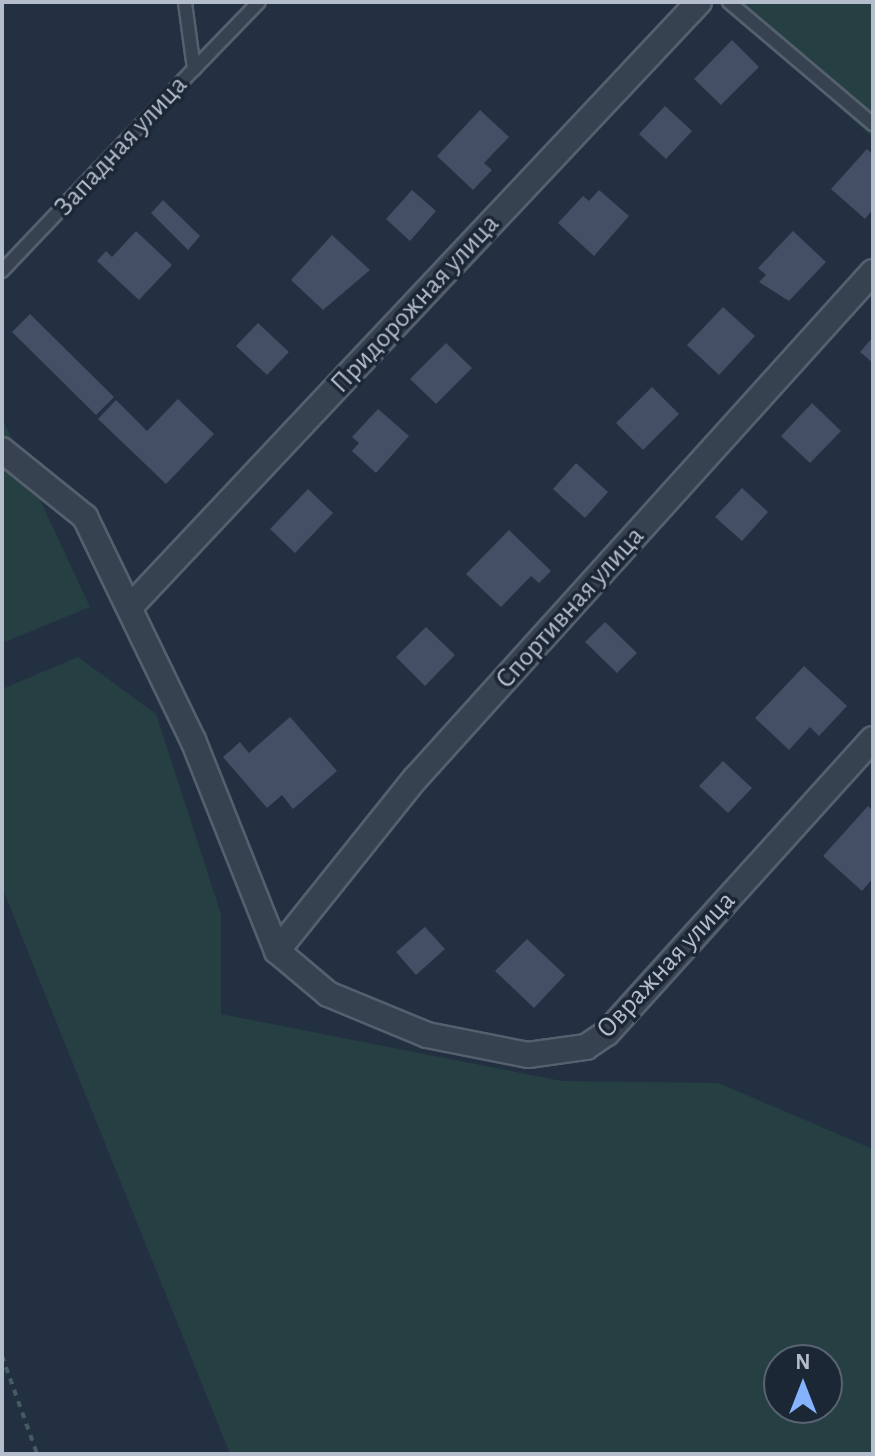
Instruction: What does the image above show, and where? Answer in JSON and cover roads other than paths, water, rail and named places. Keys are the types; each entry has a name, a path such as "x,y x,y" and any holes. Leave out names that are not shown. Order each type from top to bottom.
{"street":[{"name":"Придорожная улица","path":"131,606 699,2"},
{"name":"Спортивная улица","path":"277,951 415,779 873,272"},
{"path":"2,450 85,517 131,606 277,951"},
{"name":"Овражная улица","path":"277,951 328,994 427,1035 528,1055 586,1047 607,1033 873,739"}],"lane":[{"name":"Западная улица","path":"2,271 194,69 185,2"},
{"path":"194,69 259,2"},
{"path":"729,2 873,124"}]}
